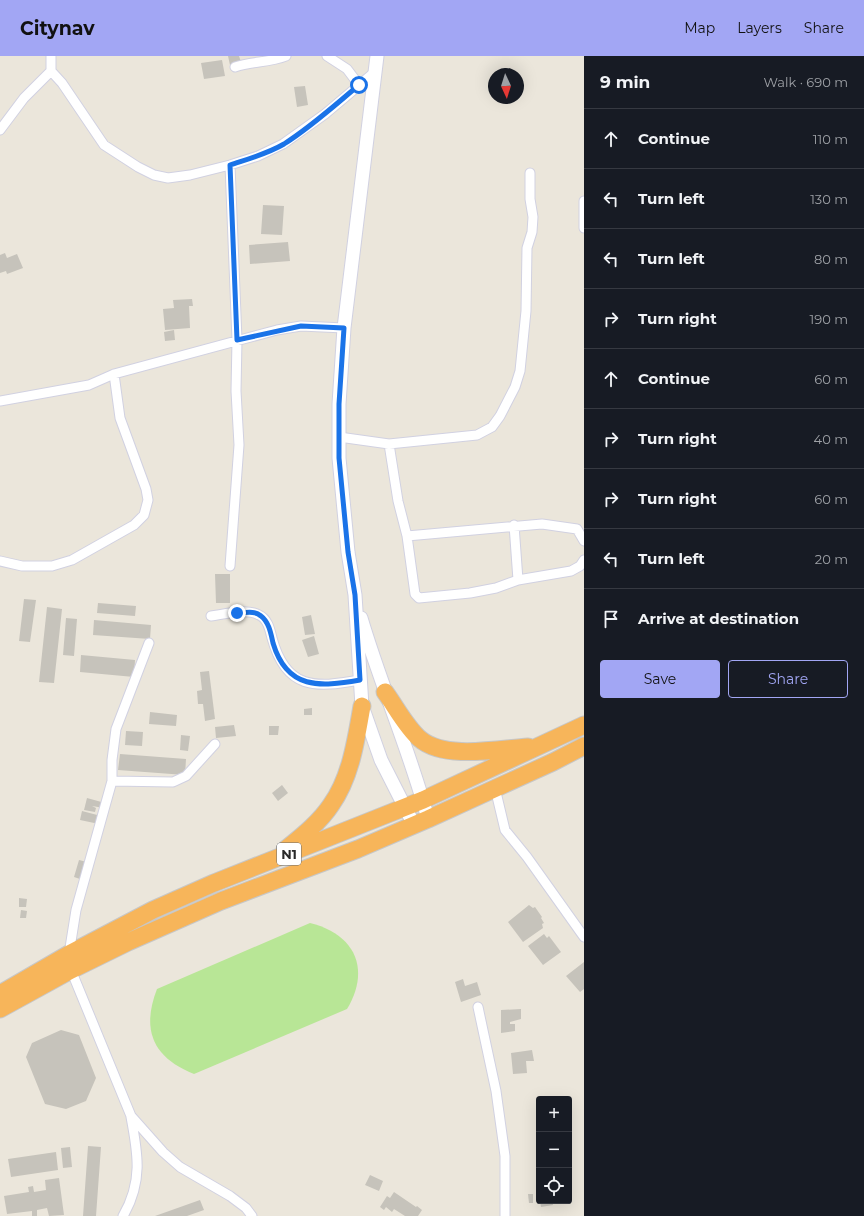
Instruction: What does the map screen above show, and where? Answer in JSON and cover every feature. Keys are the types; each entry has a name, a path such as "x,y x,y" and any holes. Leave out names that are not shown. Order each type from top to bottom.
{"highway":[{"path":"385,692 407,724 420,739 434,748 469,751 539,746"},
{"path":"271,862 314,825 331,806 341,788 350,765 362,706"},
{"name":"N1","path":"0,1009 70,962 153,910 214,883 271,862 423,800 584,725"},
{"name":"N1","path":"0,994 70,962 221,901 358,849 553,762 584,746"}],"street":[{"path":"0,130 24,98 51,71 52,56"},
{"path":"235,67 249,62 277,60 286,56"},
{"path":"327,56 347,70 359,85"},
{"path":"377,56 344,328 339,438 341,484 355,595 362,706 381,760 405,807 421,822"},
{"path":"51,71 62,83 104,145 154,175 168,178 190,175 230,165 258,156 283,144 304,130 376,72"},
{"path":"230,165 237,340 236,391 239,445 230,566"},
{"path":"339,438 389,444 477,435 492,427 508,402 520,371 525,318 527,248 532,232 533,217 530,173"},
{"path":"584,201 584,228"},
{"path":"0,401 89,385 114,374 237,340 301,326 344,328"},
{"path":"0,561 22,566 52,566 72,560 134,526 144,515 148,500 146,489 120,418 114,374"},
{"path":"389,444 398,501 407,536 415,594 419,598 477,592 496,588 518,580 571,571 580,566 584,560"},
{"path":"407,536 514,525 542,524 576,529 584,541"},
{"path":"514,525 518,580"},
{"path":"355,595 385,692 410,756 423,800 421,822"},
{"path":"211,616 253,612 261,615 266,621 280,660 289,674 299,681 326,685 360,680"},
{"path":"123,1216 131,1202 137,1183 138,1164 131,1116 70,962 76,910 112,781 112,760 116,729 149,643"},
{"path":"112,781 173,782 186,776 215,744"},
{"path":"495,788 505,830 527,857 584,937"},
{"path":"478,1007 498,1105 505,1156 506,1216"},
{"path":"131,1116 163,1152 180,1166 230,1196 246,1208 252,1216"}],"green space":[{"path":"310,923 325,928 338,935 348,944 354,955 358,967 358,980 354,994 347,1009 194,1074 169,1060 160,1051 154,1041 150,1017 152,1004 157,989"}],"building":[{"path":"228,56 239,56 241,62 230,65"},
{"path":"222,60 225,76 204,79 201,63"},
{"path":"305,86 308,105 297,107 294,87"},
{"path":"263,205 284,206 282,235 261,234"},
{"path":"288,242 290,261 250,264 249,245"},
{"path":"5,253 7,258 17,254 23,268 7,274 6,271 0,273 0,255"},
{"path":"192,299 193,306 189,306 190,328 165,330 163,309 174,308 173,300"},
{"path":"174,330 175,340 165,341 164,332"},
{"path":"215,574 230,574 230,603 216,603"},
{"path":"24,599 36,600 30,642 19,641"},
{"path":"98,603 136,606 135,616 97,613"},
{"path":"47,607 62,609 54,683 39,682"},
{"path":"311,615 315,634 305,635 302,617"},
{"path":"66,618 77,619 74,656 63,655"},
{"path":"94,620 151,625 150,639 93,635"},
{"path":"314,636 319,654 308,657 302,640"},
{"path":"81,655 135,660 134,677 80,672"},
{"path":"209,671 215,719 205,721 203,704 198,704 197,691 202,690 200,672"},
{"path":"312,708 312,715 304,715 304,709"},
{"path":"150,712 177,715 176,726 149,724"},
{"path":"234,725 236,736 216,738 215,727"},
{"path":"269,726 279,726 278,735 269,735"},
{"path":"126,731 143,732 142,746 125,745"},
{"path":"181,735 190,736 188,751 180,750"},
{"path":"120,754 186,759 185,775 118,770"},
{"path":"282,785 288,793 278,801 272,793"},
{"path":"87,798 105,803 104,808 92,806 96,808 95,812 84,810"},
{"path":"82,811 101,816 99,824 80,820"},
{"path":"79,860 87,862 83,880 74,877"},
{"path":"19,898 27,899 26,907 19,907"},
{"path":"529,905 533,908 535,907 544,923 542,924 543,928 523,942 508,922"},
{"path":"21,910 27,911 26,918 20,918"},
{"path":"544,934 547,938 549,936 561,952 543,965 528,946"},
{"path":"584,962 584,989 580,992 566,976"},
{"path":"463,979 465,986 477,982 481,995 461,1002 455,982"},
{"path":"521,1009 521,1019 510,1022 510,1024 515,1024 515,1031 501,1033 501,1010"},
{"path":"61,1030 79,1035 96,1078 86,1101 66,1109 45,1104 26,1057 32,1043"},
{"path":"532,1050 534,1061 526,1061 527,1073 513,1074 511,1053"},
{"path":"88,1146 101,1147 96,1216 83,1216"},
{"path":"70,1147 72,1167 63,1168 61,1148"},
{"path":"56,1152 58,1170 11,1177 8,1159"},
{"path":"370,1175 383,1181 379,1191 365,1185"},
{"path":"59,1178 64,1215 49,1216 47,1208 37,1210 37,1216 32,1216 32,1211 7,1214 4,1196 29,1192 28,1187 33,1186 34,1192 46,1190 45,1180"},
{"path":"394,1192 422,1210 418,1216 405,1216 394,1209 392,1212 386,1207 384,1210 380,1207 387,1196 390,1198"},
{"path":"528,1194 533,1194 533,1203 529,1203"},
{"path":"200,1200 204,1210 187,1216 155,1216"},
{"path":"540,1204 553,1205 541,1207"}],"route":[{"path":"237,613 253,612 261,615 266,621 270,630 275,650 280,660 289,674 299,681 326,685 360,680 355,595 348,552 339,458 339,404 344,328 301,326 277,330 237,340 230,165 258,156 283,144 325,114 359,85"}]}
